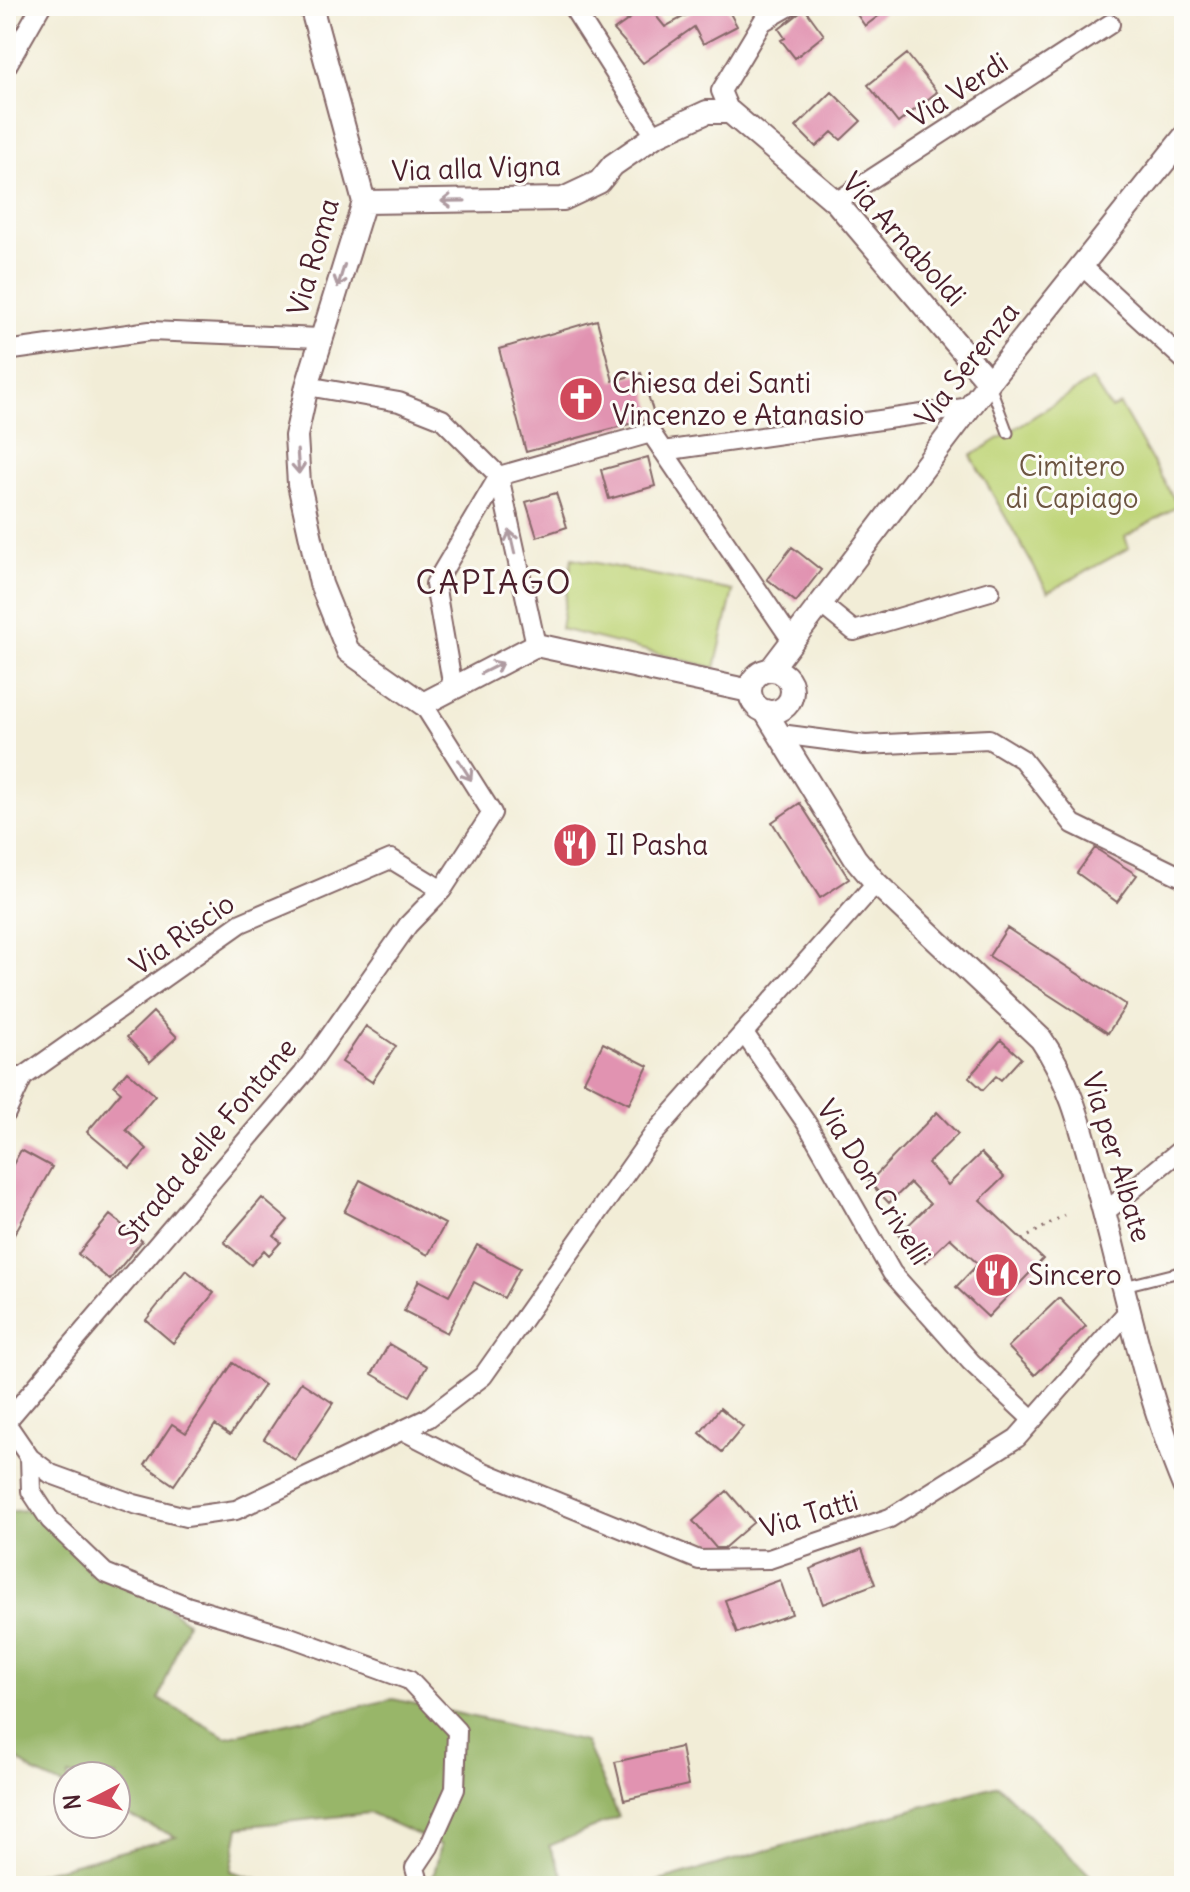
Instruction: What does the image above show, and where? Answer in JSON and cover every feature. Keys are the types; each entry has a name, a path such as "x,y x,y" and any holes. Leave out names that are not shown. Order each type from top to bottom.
{"street":[{"path":"6,67 41,6"},
{"name":"Via Roma","path":"311,6 364,202 307,386 296,436 299,484 321,584 348,651 423,704"},
{"path":"572,6 655,136"},
{"path":"730,112 721,91 768,13 790,6"},
{"name":"Via Verdi","path":"836,202 1110,24"},
{"name":"Via alla Vigna","path":"364,202 563,199 584,192 599,182 613,165 655,136 707,112 730,112"},
{"name":"Via Arnaboldi","path":"730,112 836,202 989,382"},
{"name":"Via Serenza","path":"780,674 797,637 989,382 1184,137"},
{"path":"1082,266 1184,360"},
{"path":"6,351 150,331 321,338"},
{"path":"307,386 399,402 442,419 499,476 536,645"},
{"path":"663,451 971,407"},
{"path":"453,688 435,584 499,476 651,433 797,637"},
{"path":"822,605 854,631 990,591"},
{"path":"423,704 536,645 750,691"},
{"path":"758,674 780,674 792,693 775,708 754,703 750,691 758,674"},
{"name":"Strada delle Fontane","path":"6,1423 303,1074 400,937 442,890 492,813 423,704"},
{"name":"Via per Albate","path":"775,708 788,740 855,858 876,883 1041,1039 1067,1086 1158,1410 1184,1486"},
{"path":"788,740 865,745 989,739 1022,759 1073,824 1184,878"},
{"name":"Via Riscio","path":"14,1077 241,923 391,859 442,890"},
{"path":"6,1423 30,1458 51,1474 186,1517 236,1510 428,1418 483,1376 653,1135 876,883"},
{"name":"Via Don Crivelli","path":"744,1033 807,1124 892,1273 971,1362 1033,1420"},
{"path":"6,1113 14,1077"},
{"path":"1104,1213 1184,1147"},
{"name":"Via Tatti","path":"402,1430 484,1472 699,1560 769,1559 890,1518 1017,1438 1130,1309"},
{"path":"30,1458 31,1491 50,1520 105,1573 187,1606 290,1637 409,1680 457,1731 455,1789 429,1847 415,1868 420,1886"}],"lane":[{"path":"989,382 1008,433"},
{"path":"1124,1286 1184,1271"}],"path":[{"path":"1022,1240 1064,1215"}],"green space":[{"name":"Cimitero di Capiago","path":"1092,380 1111,409 1120,405 1178,506 1125,537 1129,548 1048,592 971,456"},
{"path":"572,558 733,591 715,668 561,629"},
{"path":"36,1509 187,1622 159,1699 226,1737 393,1699 585,1742 619,1817 549,1846 568,1886 431,1886 441,1845 370,1813 239,1827 231,1871 281,1886 6,1886 6,1882 176,1837 132,1817 132,1760 52,1760 52,1781 33,1772 6,1750 6,1512"},
{"path":"998,1785 1101,1886 642,1886"}],"building":[{"path":"648,6 665,27 703,6 726,6 737,26 703,44 694,27 643,63 614,30"},
{"path":"851,6 892,6 865,26"},
{"path":"805,9 824,35 795,58 781,40 785,38 779,29"},
{"path":"907,54 937,92 898,123 868,85"},
{"path":"832,92 861,121 841,140 832,132 816,147 796,127"},
{"name":"Chiesa dei Santi Vincenzo e Atanasio","path":"597,320 613,381 641,373 655,417 526,452 499,349"},
{"path":"648,457 655,486 609,499 601,470"},
{"path":"556,493 567,527 537,537 526,502"},
{"path":"792,547 821,570 796,602 767,579"},
{"path":"800,803 849,879 820,898 772,822"},
{"path":"1095,848 1137,875 1117,902 1077,873"},
{"path":"1007,928 1126,1005 1108,1033 989,956"},
{"path":"153,1012 177,1037 150,1062 127,1037"},
{"path":"366,1026 396,1046 372,1082 342,1062"},
{"path":"1001,1040 1021,1058 1001,1080 996,1076 983,1090 969,1077"},
{"path":"603,1043 648,1066 629,1104 584,1081"},
{"path":"127,1071 155,1095 126,1130 147,1149 130,1168 87,1132 121,1092 114,1086"},
{"path":"937,1112 958,1134 928,1163 948,1185 981,1153 1004,1177 980,1200 1043,1259 988,1317 956,1287 978,1264 950,1238 925,1262 898,1235 930,1204 910,1183 889,1203 869,1182"},
{"path":"21,1150 52,1167 6,1249 6,1177"},
{"path":"360,1180 445,1224 428,1255 344,1212"},
{"path":"262,1198 288,1220 274,1236 281,1242 269,1255 264,1250 251,1265 224,1242"},
{"path":"110,1215 142,1241 110,1280 78,1254"},
{"path":"477,1245 520,1268 504,1298 474,1282 447,1333 404,1311 419,1280 449,1296"},
{"path":"186,1270 214,1293 173,1343 146,1320"},
{"path":"1059,1298 1086,1326 1035,1375 1008,1347"},
{"path":"389,1344 427,1366 410,1396 372,1374"},
{"path":"233,1363 264,1385 230,1435 215,1425 174,1485 145,1465 172,1424 186,1433"},
{"path":"301,1382 333,1403 295,1460 264,1439"},
{"path":"720,1408 743,1427 722,1452 700,1433"},
{"path":"727,1491 754,1522 724,1548 716,1548 693,1521"},
{"path":"862,1549 875,1584 823,1604 810,1569"},
{"path":"780,1580 792,1614 737,1633 725,1600"},
{"path":"681,1747 688,1785 624,1800 615,1762"}],"place":[{"name":"Chiesa dei Santi Vincenzo e Atanasio","path":"581,399"},
{"name":"Il Pasha","path":"575,845"},
{"name":"Sincero","path":"997,1275"}],"district":[{"name":"CAPIAGO","path":"494,583"}]}
